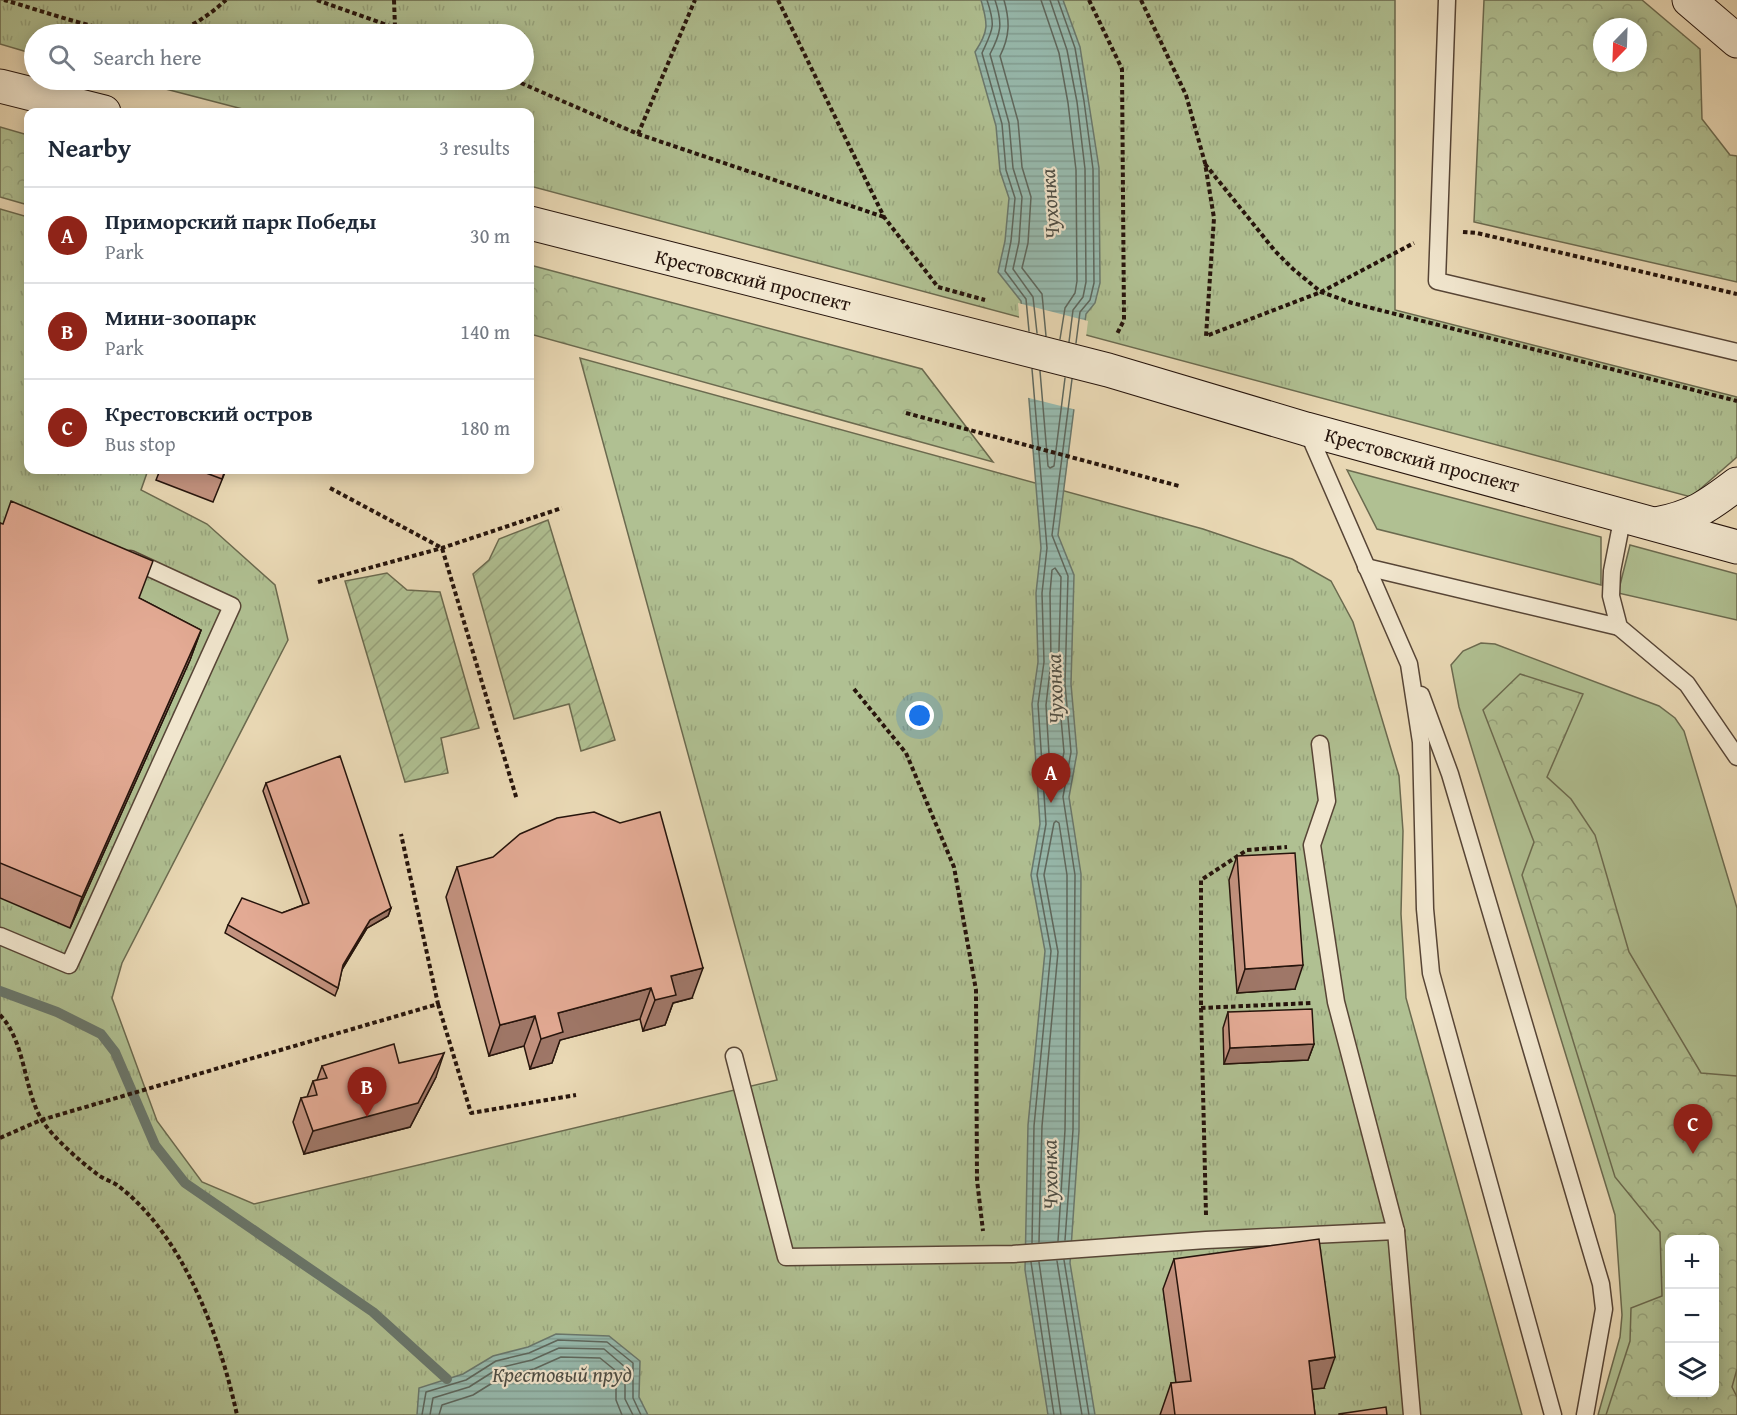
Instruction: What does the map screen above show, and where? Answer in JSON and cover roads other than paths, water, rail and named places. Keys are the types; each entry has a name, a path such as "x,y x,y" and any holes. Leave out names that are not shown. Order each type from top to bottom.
{"street":[{"path":"1689,0 1737,41"},
{"path":"0,86 88,108"},
{"name":"Крестовский проспект","path":"534,224 1108,370 1306,429 1737,547"},
{"path":"1655,524 1683,519 1703,510 1737,484"}],"lane":[{"path":"1447,0 1437,281 1737,352"},
{"path":"1306,429 1409,664 1450,774 1601,1284 1604,1309 1585,1415"},
{"path":"1619,627 1611,596 1611,571 1623,516"},
{"path":"0,936 69,965 232,606 113,551"},
{"path":"1366,567 1619,627 1687,684 1737,757"},
{"path":"1409,664 1421,742 1425,909 1431,973 1552,1415"},
{"path":"1320,744 1327,801 1312,845 1336,1002 1396,1231 1412,1415"},
{"path":"734,1056 786,1257 986,1256 1206,1240 1396,1231"}],"water":[{"name":"Чухонка","path":"981,0 1063,0 1080,47 1099,168 1100,283 1095,303 1086,314 1058,535 1074,575 1071,684 1077,753 1069,797 1081,874 1079,1131 1070,1263 1095,1415 1048,1415 1025,1270 1028,1125 1045,951 1031,875 1040,824 1032,704 1038,662 1036,593 1041,548 1021,301 998,272 1005,241 1009,198 1000,171 996,126 975,52 986,27"},
{"name":"Крестовый пруд","path":"556,1334 609,1336 640,1361 639,1397 648,1415 417,1415 419,1388 463,1374 493,1356 528,1347"}],"waterway":[{"path":"0,991 57,1012 101,1034 115,1052 155,1145 185,1183 373,1312 447,1379"}],"place":[{"name":"Приморский парк Победы","path":"1051,803"},
{"name":"Мини-зоопарк","path":"367,1117"},
{"name":"Крестовский остров","path":"1693,1154"}]}
